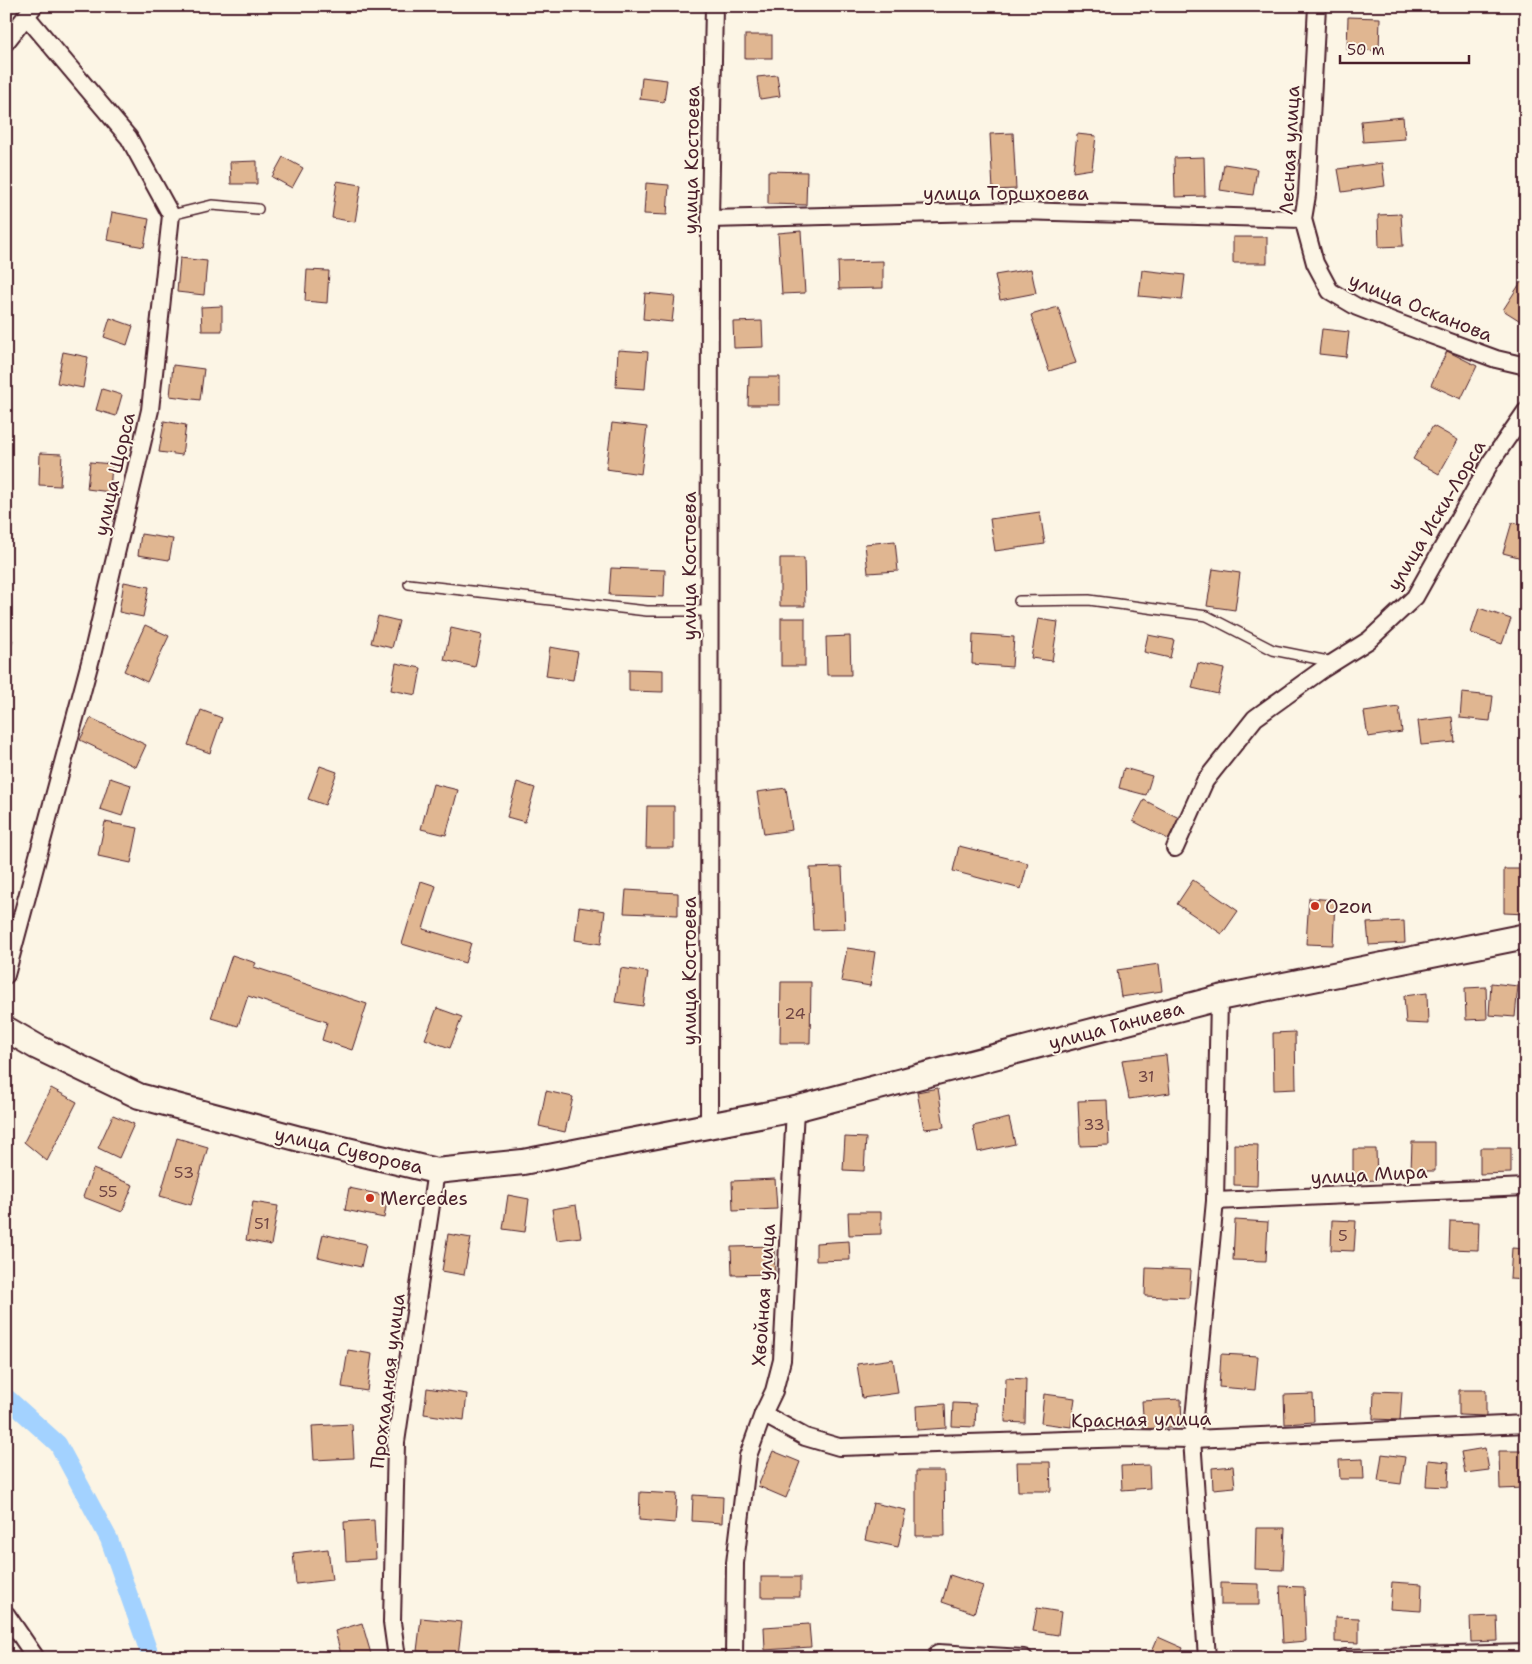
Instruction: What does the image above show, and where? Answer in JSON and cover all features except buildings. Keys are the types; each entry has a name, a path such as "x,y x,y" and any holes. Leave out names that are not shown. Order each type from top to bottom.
{"main road":[{"name":"улица Ганиева","path":"709,1125 795,1109 1218,998 1526,936"},
{"name":"улица Суворова","path":"6,1029 36,1047 139,1096 300,1139 436,1170 523,1162 709,1125"}],"street":[{"name":"улица Костоева","path":"709,1125 708,611 710,219 714,6"},
{"name":"Лесная улица","path":"1317,6 1307,195 1302,219 1315,263 1330,291"},
{"path":"6,42 31,12 129,138 171,214"},
{"name":"улица Торшхоева","path":"710,219 1019,211 1302,219"},
{"name":"улица Щорса","path":"6,974 93,651 150,410 171,214"},
{"name":"улица Осканова","path":"1330,291 1357,307 1401,324 1496,359 1526,366"},
{"name":"улица Иски-Лорса","path":"1175,848 1204,781 1255,718 1334,662 1369,640 1415,597 1490,462 1526,411"},
{"path":"1207,1658 1192,1439 1214,1201 1218,998"},
{"name":"Хвойная улица","path":"734,1658 735,1563 748,1456 763,1414 774,1391 782,1360 795,1109"},
{"name":"Прохладная улица","path":"397,1658 392,1622 396,1442 436,1170"},
{"name":"улица Мира","path":"1214,1201 1526,1187"},
{"name":"Красная улица","path":"763,1414 805,1437 839,1446 1130,1438 1192,1439 1526,1424"},
{"path":"6,1614 36,1658"},
{"path":"938,1653 1024,1658"},
{"path":"1345,1658 1526,1654"}],"lane":[{"path":"171,214 212,205 258,209"},
{"path":"409,584 647,611 708,611"},
{"path":"1019,602 1090,600 1207,616 1273,650 1334,662"}],"waterway":[{"path":"6,1397 58,1444 109,1539 151,1658"}],"place":[{"name":"Ozon","path":"1315,906"},
{"name":"Mercedes","path":"370,1198"}]}
